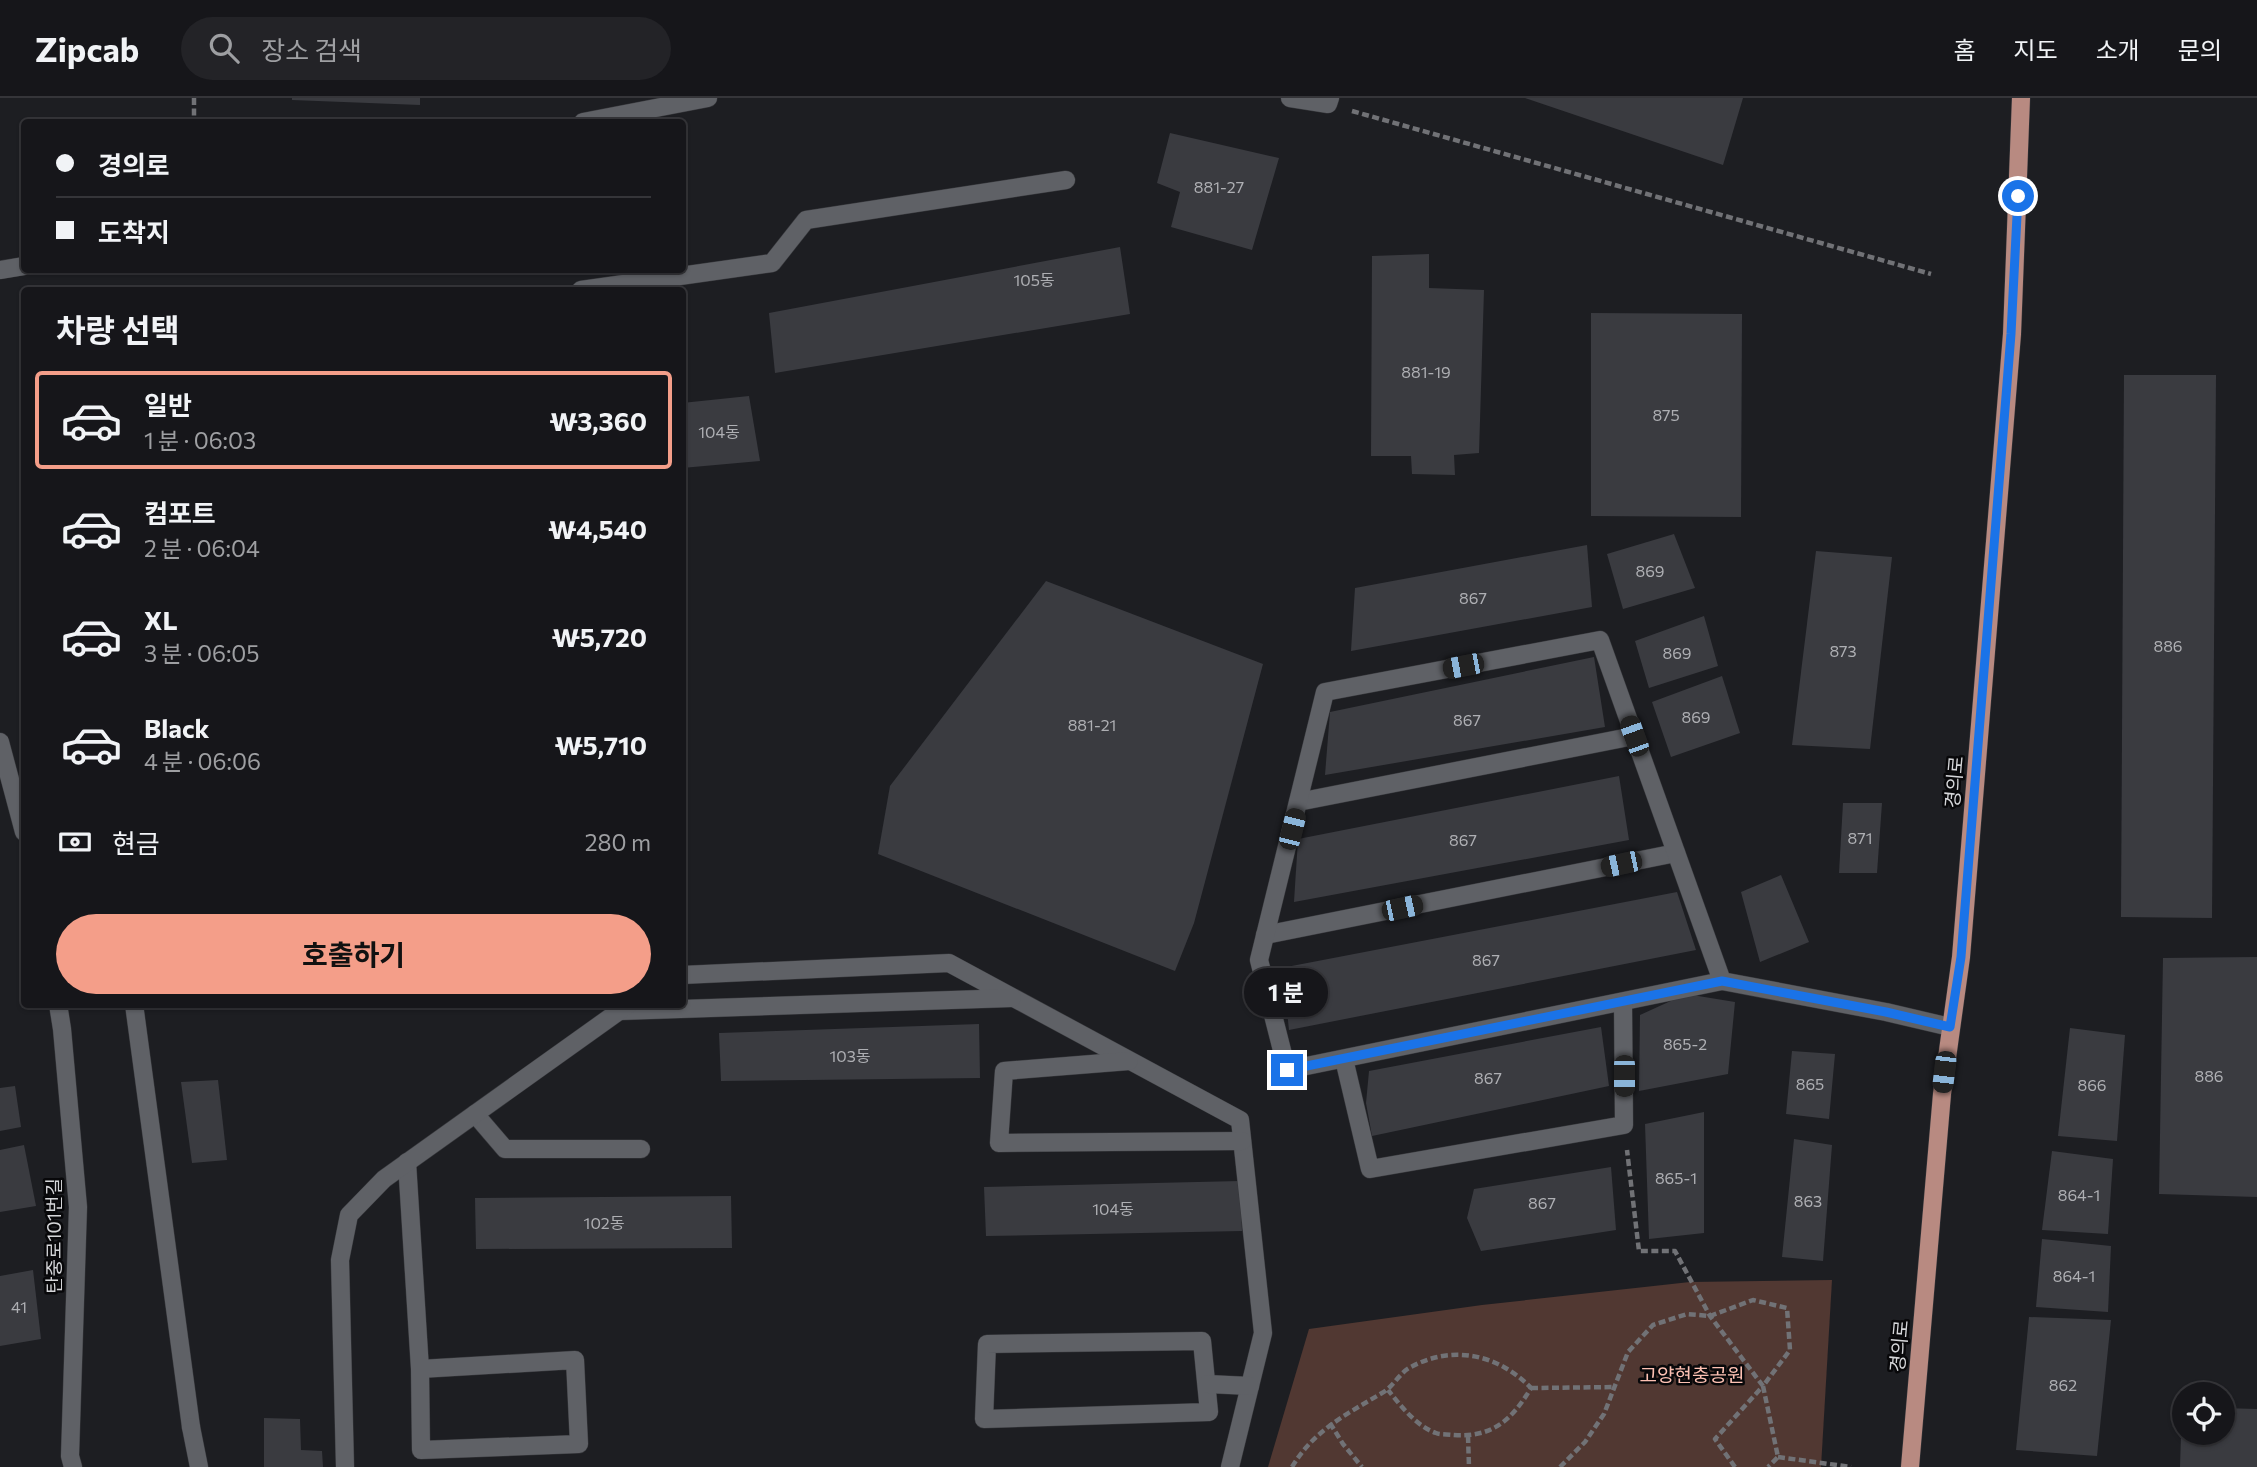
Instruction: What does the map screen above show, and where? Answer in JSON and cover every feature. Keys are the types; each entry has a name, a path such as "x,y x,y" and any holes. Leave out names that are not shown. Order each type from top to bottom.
{"main road":[{"name":"경의로","path":"1910,1467 1942,1094 1961,957 2010,348 2021,98"}],"street":[{"path":"619,119 655,116 708,98"},
{"path":"1290,98 1329,101"},
{"path":"686,272 772,263 806,220 1066,180"},
{"path":"0,270 21,266"},
{"path":"596,287 661,274"},
{"path":"1722,981 1600,640 1325,692 1259,961 1287,1070 1722,981 1950,1027"},
{"path":"1298,802 1634,736"},
{"path":"0,742 21,821"},
{"path":"1265,935 1676,853"},
{"path":"686,975 949,963 1240,1120 1263,1333 1230,1467"},
{"path":"686,1006 1014,998"},
{"path":"1344,1059 1370,1169 1624,1125 1623,1002"},
{"name":"탄중로101번길","path":"59,1008 78,1208 70,1456 74,1467"},
{"path":"135,1008 191,1427 199,1467"},
{"path":"345,1467 340,1260 349,1215 384,1179 625,1008"},
{"path":"1130,1061 1004,1070 999,1143 1242,1141"},
{"path":"475,1114 505,1149 641,1149"},
{"path":"408,1162 420,1369 421,1450 579,1444 575,1360 420,1369"},
{"path":"1202,1341 1208,1384 1209,1412 984,1419 987,1344 1202,1341"},
{"path":"1208,1384 1250,1386"}],"path":[{"path":"194,98 194,119"},
{"path":"1329,101 1931,274"},
{"path":"1624,1125 1639,1251 1675,1251 1710,1316 1763,1386 1778,1457"},
{"path":"1560,1467 1585,1442 1604,1414 1628,1352 1653,1325 1687,1314 1710,1316 1753,1300 1787,1308 1790,1350 1763,1386 1715,1439 1735,1467"},
{"path":"1292,1467 1330,1423 1388,1390 1407,1369 1437,1357 1464,1353 1491,1360 1517,1374 1531,1388 1616,1387"},
{"path":"1388,1390 1408,1414 1437,1433 1468,1436 1497,1428 1519,1408 1531,1388"},
{"path":"1330,1423 1349,1453 1362,1467"},
{"path":"1468,1436 1469,1467"},
{"path":"1768,1467 1778,1457"},
{"path":"1778,1457 1851,1467"}],"green space":[{"name":"고양현충공원","path":"1832,1280 1821,1467 1268,1467 1309,1329 1482,1305 1690,1282"}],"building":[{"path":"420,98 420,105 292,100"},
{"path":"1525,98 1743,98 1723,165"},
{"path":"1170,133 1279,158 1252,250 1171,227 1180,192 1157,183"},
{"path":"1120,247 1130,314 775,373 769,313"},
{"path":"1429,254 1429,288 1484,290 1479,453 1454,455 1455,475 1412,474 1411,456 1371,456 1372,256"},
{"path":"1591,313 1742,314 1741,517 1591,516"},
{"path":"2124,375 2216,375 2212,918 2121,917"},
{"path":"749,396 760,461 686,468 686,403"},
{"path":"1674,534 1695,588 1623,609 1607,554"},
{"path":"1587,545 1592,607 1351,651 1355,588"},
{"path":"1816,551 1892,557 1870,749 1792,745"},
{"path":"1046,581 1263,664 1194,923 1175,971 878,854 890,786"},
{"path":"1704,616 1718,666 1649,688 1635,641"},
{"path":"1594,657 1605,727 1325,775 1330,712"},
{"path":"1722,676 1740,733 1671,757 1652,702"},
{"path":"1619,776 1629,840 1294,902 1298,839"},
{"path":"1843,803 1882,803 1877,873 1839,873"},
{"path":"1781,875 1809,942 1760,962 1741,892"},
{"path":"1677,892 1696,950 1289,1030 1286,1001 1276,969"},
{"path":"2257,957 2257,1197 2159,1194 2163,958"},
{"path":"1686,994 1735,1002 1728,1074 1639,1091 1640,1015"},
{"path":"979,1024 980,1078 721,1081 719,1033"},
{"path":"1601,1027 1609,1086 1372,1136 1366,1103 1369,1071"},
{"path":"2070,1028 2125,1035 2117,1141 2058,1136"},
{"path":"1792,1051 1835,1054 1829,1119 1786,1114"},
{"path":"218,1080 227,1160 192,1163 181,1082"},
{"path":"15,1086 21,1127 0,1131 0,1088"},
{"path":"1704,1112 1704,1233 1649,1239 1645,1124"},
{"path":"1794,1139 1832,1145 1823,1261 1782,1257"},
{"path":"24,1145 36,1206 0,1212 0,1150"},
{"path":"2052,1151 2113,1159 2108,1234 2042,1230"},
{"path":"1611,1167 1616,1230 1481,1251 1467,1218 1474,1189"},
{"path":"1240,1181 1242,1231 986,1236 984,1187"},
{"path":"731,1196 732,1248 476,1249 475,1198"},
{"path":"2042,1239 2111,1246 2108,1312 2036,1307"},
{"path":"33,1270 41,1339 0,1346 0,1276"},
{"path":"2029,1317 2111,1320 2097,1456 2016,1450"},
{"path":"2235,1408 2257,1409 2257,1467 2180,1467 2181,1445 2235,1445"},
{"path":"264,1418 300,1419 301,1450 322,1451 323,1467 264,1467"}],"route":[{"path":"1287,1070 1722,981 1950,1027 1961,957 2009,361 2018,196"}]}
